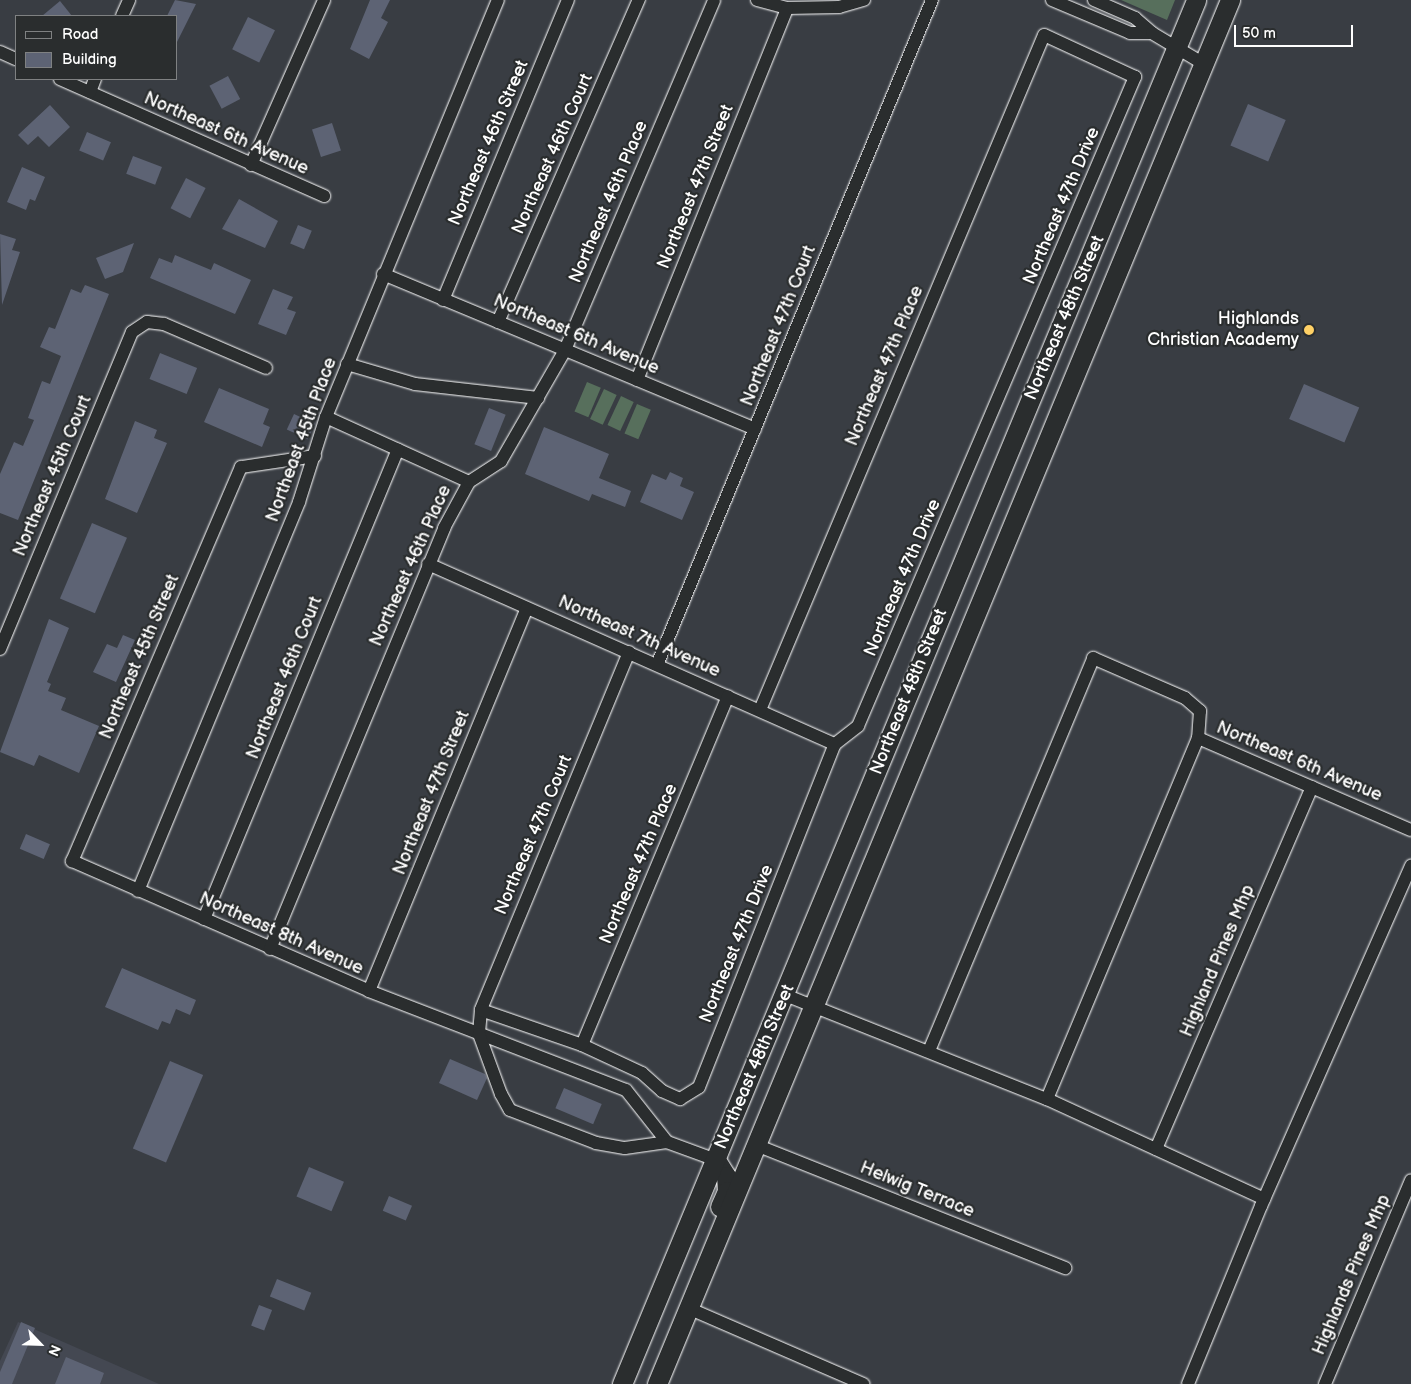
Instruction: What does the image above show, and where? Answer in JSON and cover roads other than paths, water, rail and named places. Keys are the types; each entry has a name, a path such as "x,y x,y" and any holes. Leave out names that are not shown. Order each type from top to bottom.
{"main road":[{"name":"Northeast 48th Street","path":"622,1384 785,995 1196,0"},
{"path":"1217,0 1221,24"},
{"name":"Northeast 48th Street","path":"657,1384 690,1309 756,1145 1230,0"},
{"path":"672,1348 677,1312 727,1191 726,1176 716,1160"}],"street":[{"path":"122,15 129,0"},
{"path":"251,165 324,0"},
{"name":"Northeast 45th Place","path":"138,891 299,502 326,417 383,274 498,0"},
{"name":"Northeast 46th Street","path":"443,300 568,0"},
{"name":"Northeast 46th Court","path":"498,322 639,0"},
{"name":"Northeast 46th Place","path":"270,949 428,564 469,482 501,462 565,350 714,0"},
{"path":"760,0 787,8 839,7 864,0"},
{"name":"Northeast 47th Court","path":"657,665 932,0"},
{"path":"1052,0 1130,33 1152,33"},
{"path":"1094,0 1135,18 1152,33 1204,64"},
{"name":"Northeast 47th Street","path":"637,380 787,8"},
{"name":"Northeast 47th Place","path":"760,710 1044,35 1135,77"},
{"path":"0,52 15,59"},
{"name":"Northeast 47th Drive","path":"582,1045 642,1073 662,1091 680,1099 699,1087 835,744 858,726 1135,77"},
{"name":"Northeast 6th Avenue","path":"62,80 324,196"},
{"path":"90,92 96,80"},
{"name":"Northeast 6th Avenue","path":"383,274 755,429"},
{"name":"Northeast 45th Court","path":"0,649 132,332 147,322 164,324 266,368"},
{"path":"347,364 415,384 538,398"},
{"path":"326,417 469,482"},
{"name":"Northeast 46th Court","path":"204,920 398,449"},
{"name":"Northeast 45th Street","path":"72,861 241,467 315,456"},
{"name":"Northeast 7th Avenue","path":"428,564 835,744"},
{"name":"Northeast 47th Street","path":"369,992 527,608"},
{"name":"Northeast 47th Court","path":"479,1034 480,1010 629,652"},
{"name":"Northeast 6th Avenue","path":"929,1051 1093,658 1185,698 1200,711 1198,738 1411,830"},
{"name":"Northeast 47th Place","path":"582,1045 728,696"},
{"path":"1047,1099 1198,738"},
{"name":"Highland Pines Mhp","path":"1156,1149 1312,787"},
{"name":"Northeast 8th Avenue","path":"72,861 369,992 626,1090 667,1142"},
{"path":"1188,1384 1264,1199 1411,866"},
{"path":"785,995 1047,1099 1264,1199"},
{"path":"480,1010 582,1045"},
{"path":"479,1034 501,1094 510,1110 596,1143 625,1148 667,1142 716,1160"},
{"name":"Helwig Terrace","path":"756,1145 1065,1268"},
{"name":"Highlands Pines Mhp","path":"1325,1384 1411,1180"},
{"path":"690,1309 863,1384"}],"place":[{"name":"Highlands Christian Academy","path":"1309,330"}]}
